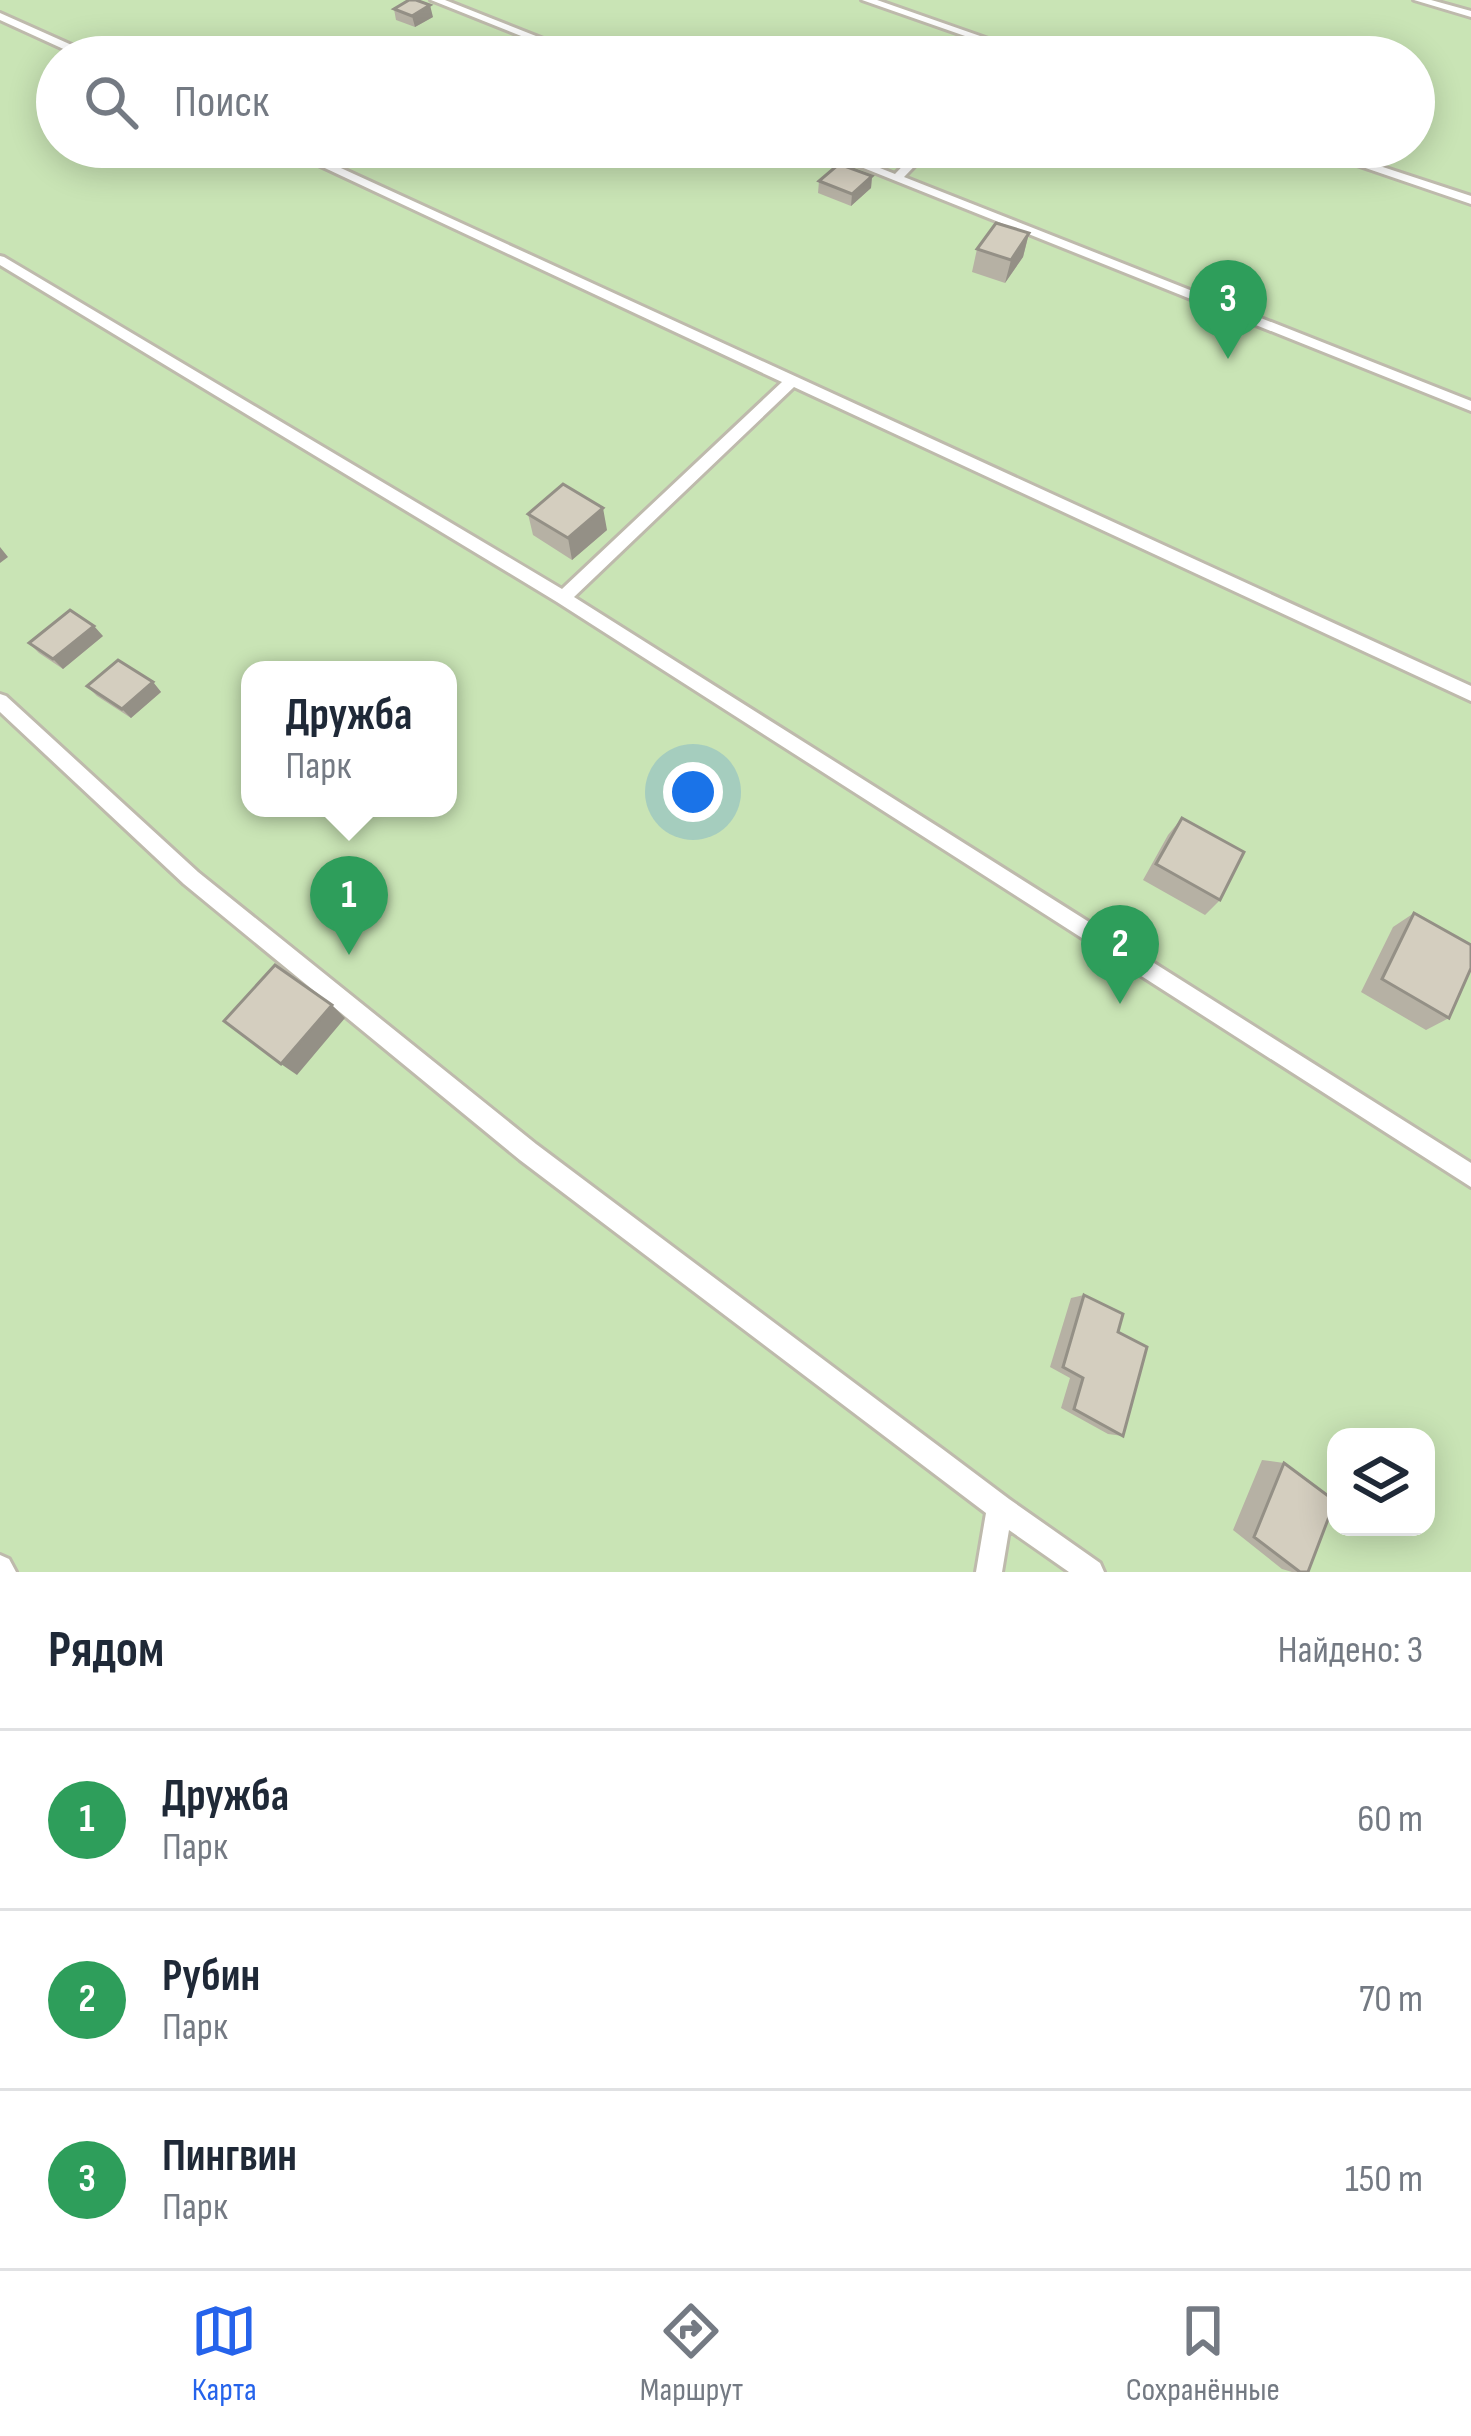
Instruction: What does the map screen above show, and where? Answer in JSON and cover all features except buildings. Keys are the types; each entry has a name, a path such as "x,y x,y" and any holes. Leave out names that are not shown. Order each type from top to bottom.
{"lane":[{"path":"436,0 529,36"},
{"path":"867,0 966,36"},
{"path":"1419,0 1471,14"},
{"path":"0,16 44,36"},
{"path":"332,168 1471,694"},
{"path":"871,168 1471,406"},
{"path":"897,178 907,168"},
{"path":"1374,168 1471,200"},
{"path":"0,260 563,598 1471,1176"},
{"path":"563,598 794,380"},
{"path":"0,701 191,878 528,1152 1091,1572"},
{"path":"989,1572 1000,1508"}],"green space":[{"path":"0,0 1471,0 1471,1572 0,1572"}],"place":[{"name":"Пингвин","path":"1228,359"},
{"name":"Дружба","path":"349,955"},
{"name":"Рубин","path":"1120,1004"}]}
